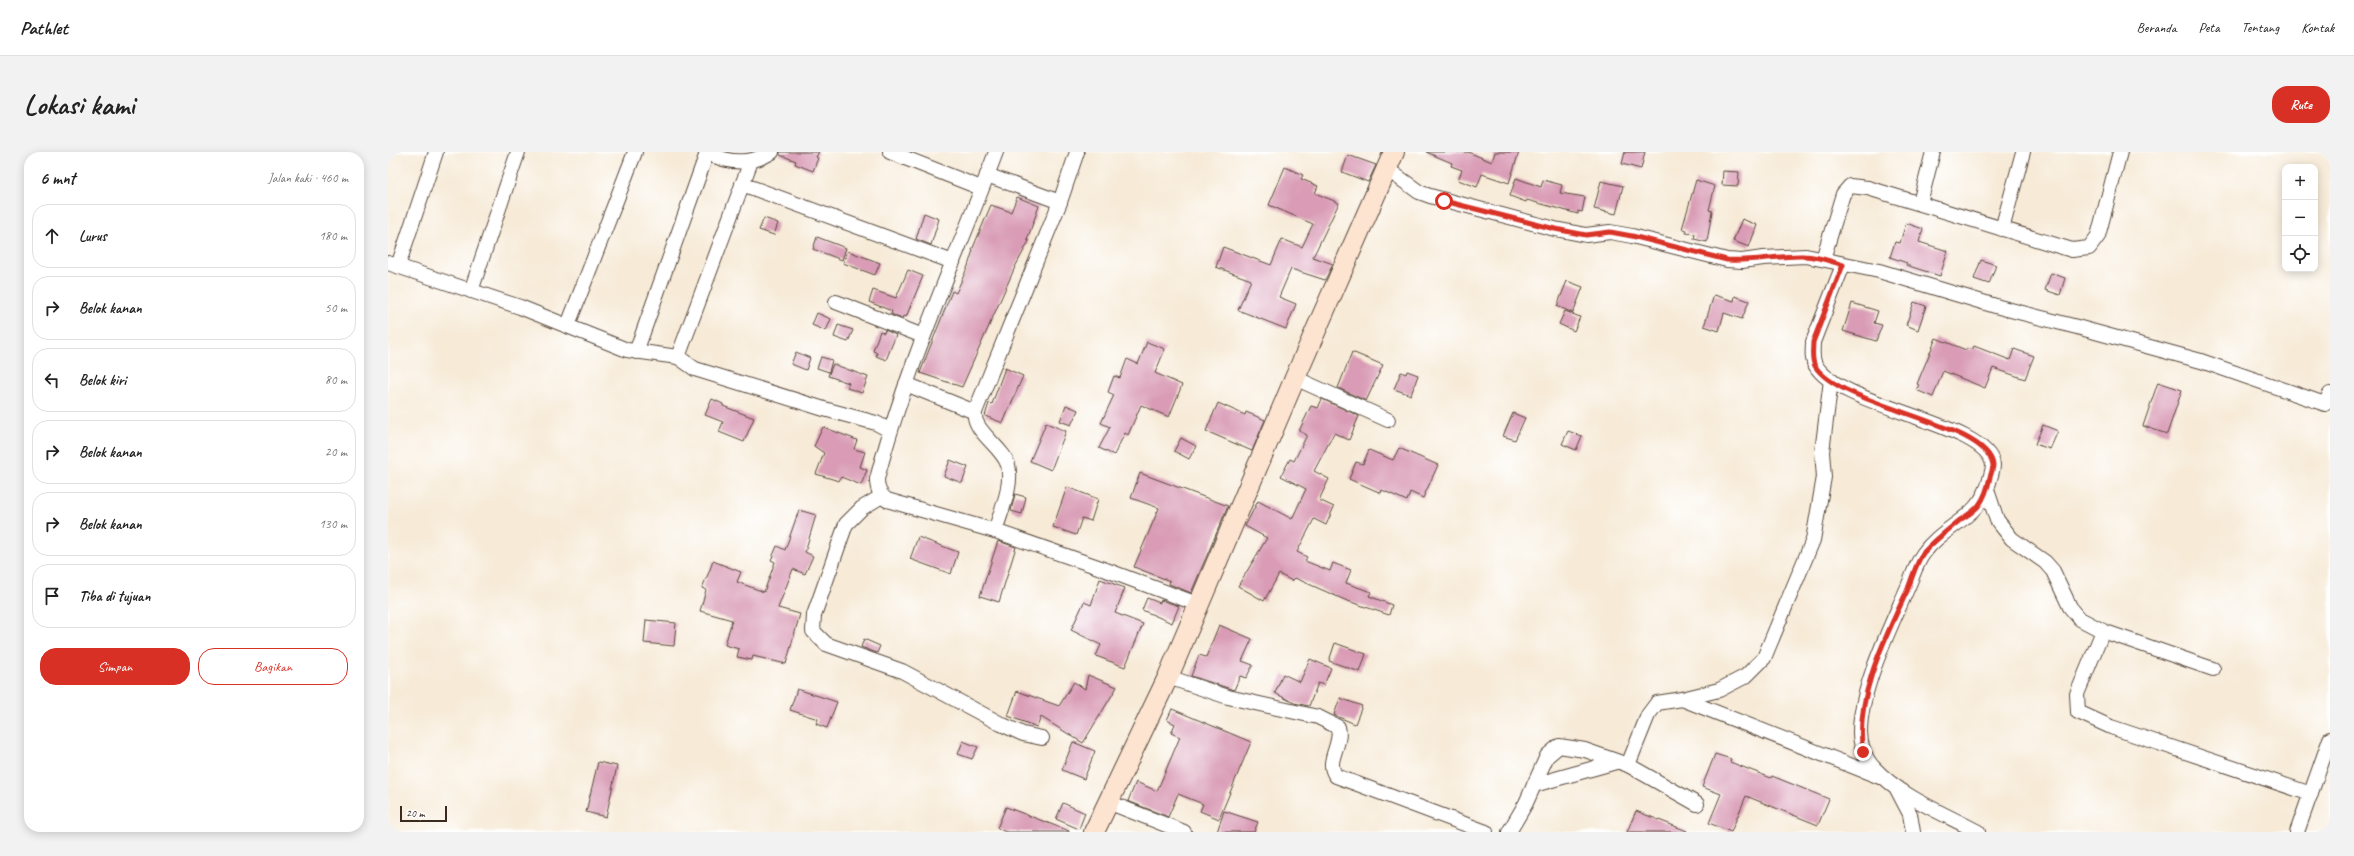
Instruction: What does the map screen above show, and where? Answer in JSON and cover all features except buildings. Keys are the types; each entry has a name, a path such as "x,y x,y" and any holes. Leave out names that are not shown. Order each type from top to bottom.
{"main road":[{"path":"1094,832 1200,606 1295,378 1391,161"}],"street":[{"path":"436,152 393,264 568,326 636,352 678,357 695,369 824,409 876,423 889,430"},
{"path":"471,291 518,152"},
{"path":"568,326 635,152"},
{"path":"636,352 707,152 735,162 751,161 772,152"},
{"path":"890,152 981,188"},
{"path":"996,152 923,336 889,430 877,479 877,487 882,496 891,501 995,531 1101,568 1200,606"},
{"path":"995,531 1009,481 1008,464 975,422 975,412 1060,202 1077,152"},
{"path":"1920,203 1933,152"},
{"path":"2002,229 2024,152"},
{"path":"1823,260 1843,194 1850,186 1868,188 2072,250 2089,248 2098,236 2120,152"},
{"path":"678,357 751,161"},
{"path":"1391,161 1419,192 1555,229 1586,235 1610,232 1632,236 1727,260 1742,261 1790,256 1806,256 1843,265 1879,271 1999,307 2077,326 2194,359 2328,401"},
{"path":"987,175 1060,202"},
{"path":"742,184 953,262"},
{"path":"1843,265 1813,342 1812,355 1814,364 1831,380 1878,403 1957,432 1985,450 1993,466 1987,490 1979,506 1949,529 1923,553 1888,632 1865,698 1860,732 1863,752 1873,767 1900,790 1910,814 1913,832"},
{"path":"836,302 923,336"},
{"path":"1295,378 1388,420"},
{"path":"1534,785 1622,764 1648,715 1657,703 1682,699 1719,690 1746,676 1764,658 1813,540 1824,477 1822,452 1831,380"},
{"path":"906,384 975,412"},
{"path":"1987,490 1997,520 2012,539 2045,562 2053,571 2070,607 2080,619 2103,631 2213,669"},
{"path":"882,496 862,508 846,524 814,614 813,631 826,644 902,671 1001,724 1023,734 1042,738"},
{"path":"2103,631 2077,694 2078,712 2111,727 2311,794"},
{"path":"1168,677 1228,698 1331,722 1338,727 1340,735 1331,761 1331,770 1336,776 1486,832"},
{"path":"1682,699 1845,761 1885,779 1900,790 1978,832"},
{"path":"2297,832 2330,739"},
{"path":"1510,832 1526,803 1547,756 1559,746 1585,750 1622,764 1697,804"},
{"path":"1108,802 1184,832"}],"route":[{"path":"1444,201 1555,229 1586,235 1598,232 1610,232 1632,236 1700,255 1727,260 1742,261 1763,258 1806,256 1843,265 1813,342 1812,355 1814,364 1820,372 1841,386 1878,403 1957,432 1985,450 1993,466 1987,490 1979,506 1949,529 1923,553 1888,632 1865,698 1860,732 1863,752"}]}
